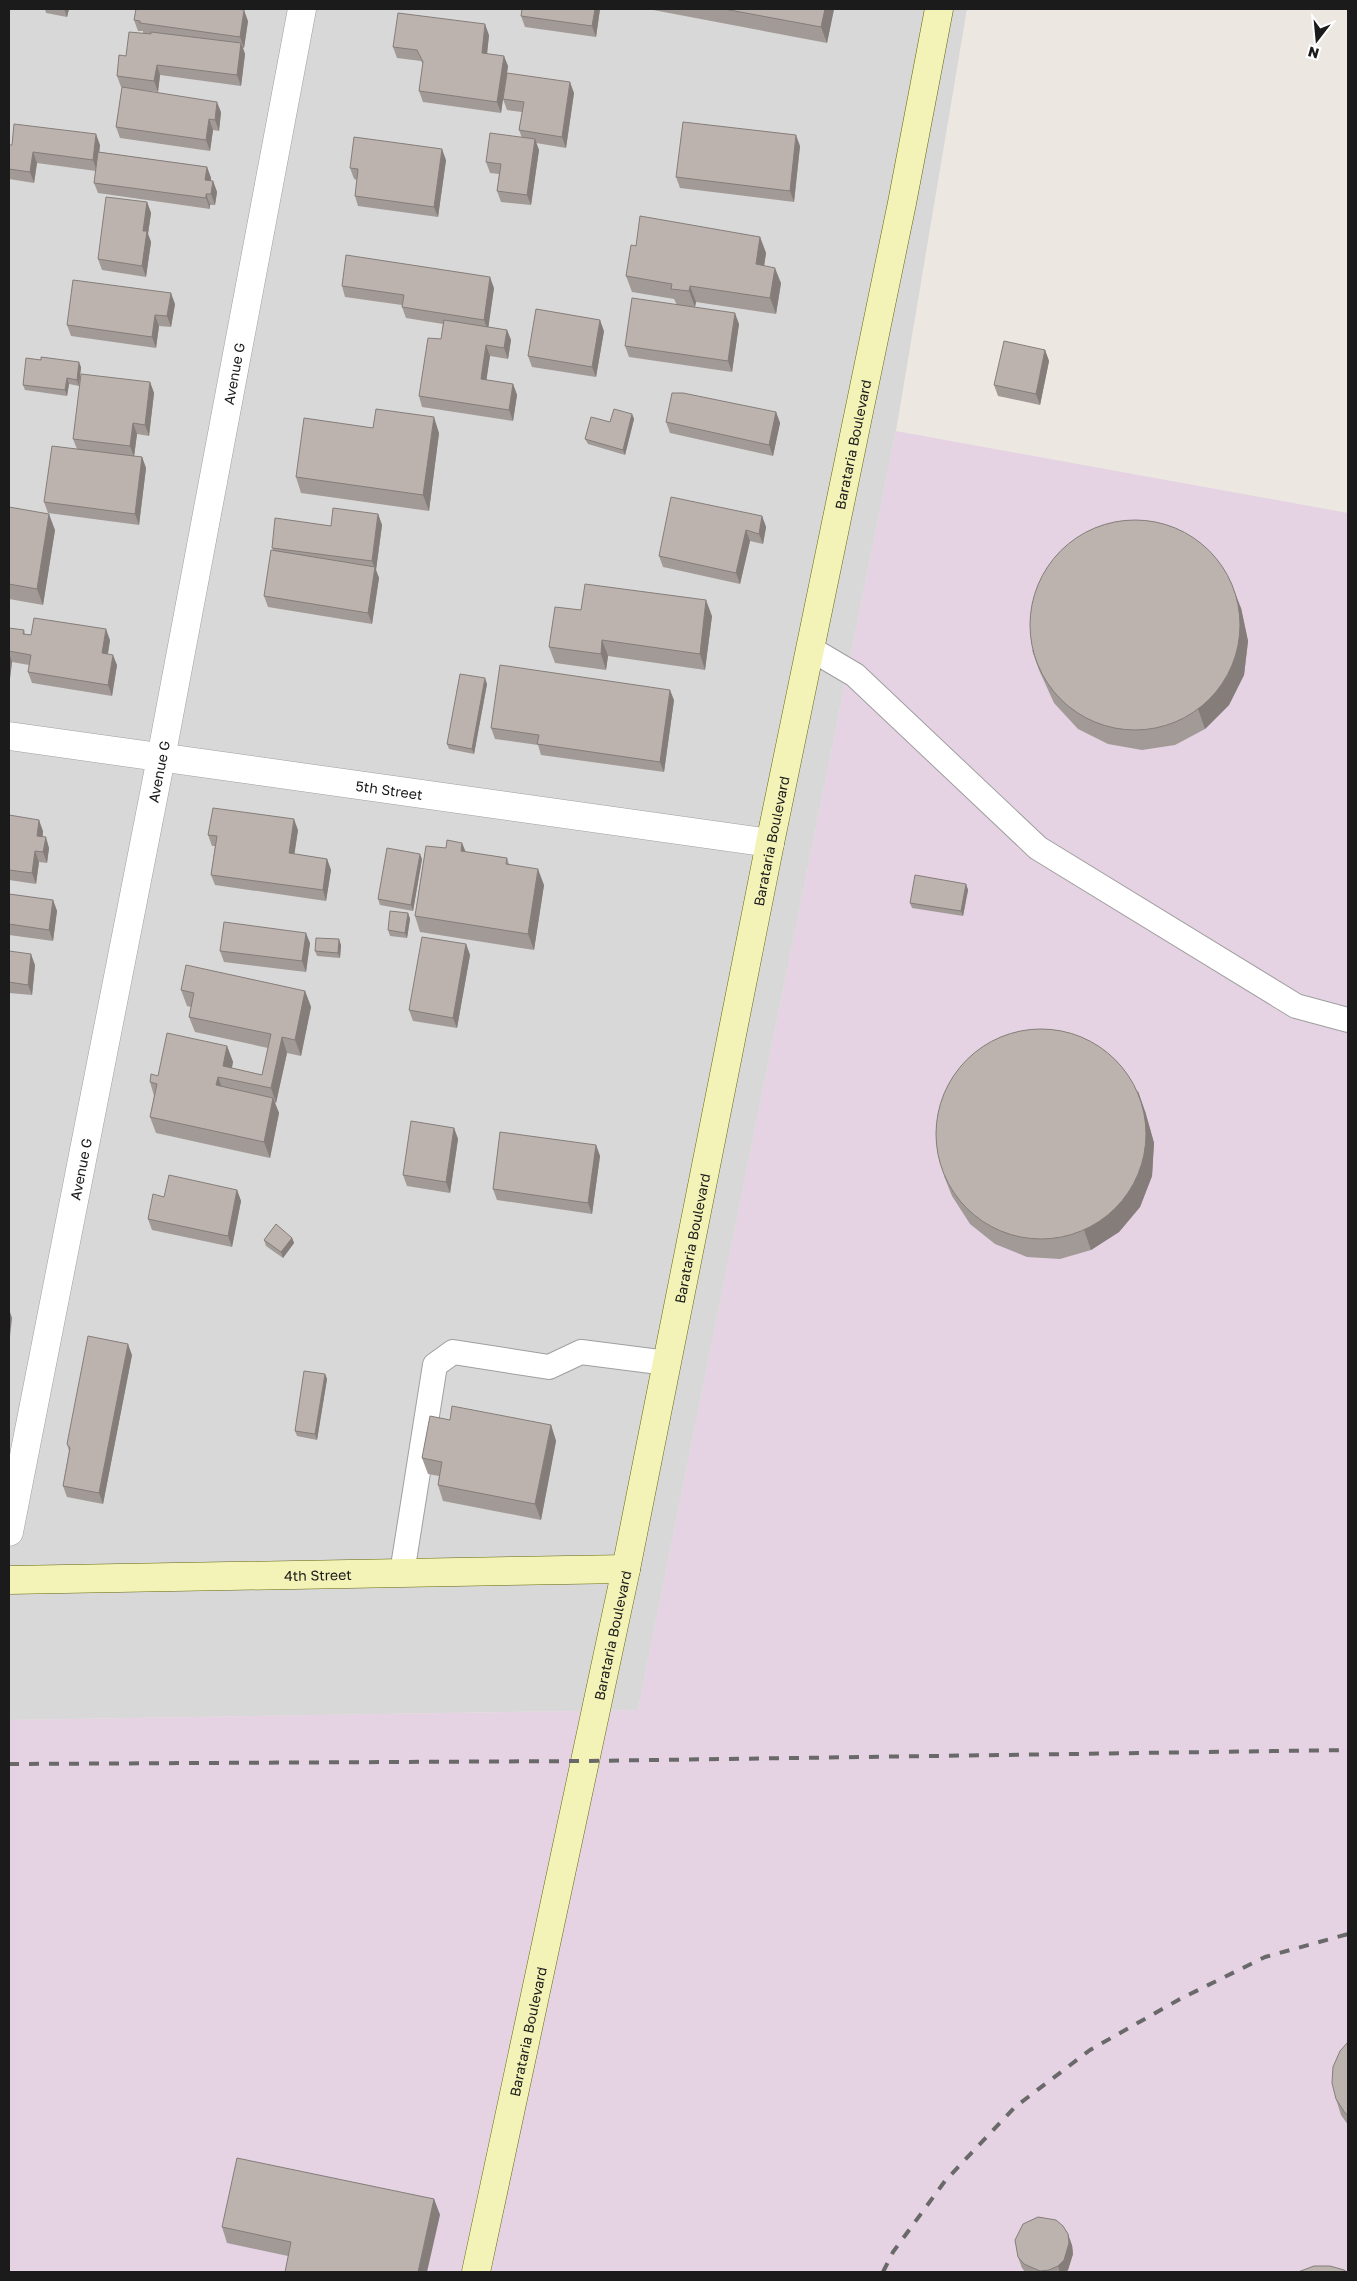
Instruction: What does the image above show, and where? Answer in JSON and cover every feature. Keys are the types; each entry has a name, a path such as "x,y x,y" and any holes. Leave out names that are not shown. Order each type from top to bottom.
{"main road":[{"name":"Barataria Boulevard","path":"902,203 929,9"},
{"name":"Barataria Boulevard","path":"476,2272 626,1569 770,843 812,649 902,203 939,9"},
{"name":"4th Street","path":"9,1580 626,1569"}],"street":[{"name":"Avenue G","path":"9,1532 161,758 302,9"},
{"name":"5th Street","path":"9,736 770,843"}],"lane":[{"path":"812,649 855,675 1038,848 1296,1006 1348,1020"},
{"path":"402,1573 435,1365 454,1352 550,1367 581,1352 667,1363"}],"shaded area":[{"path":"9,9 967,9 896,431 638,1710 9,1720"},
{"path":"896,431 1348,513 1348,2272 9,2272 9,1720 638,1710"}],"building":[{"path":"136,9 244,10 240,37 140,23 140,21 134,20"},
{"path":"522,9 595,9 592,26 521,16"},
{"path":"724,9 825,9 821,27"},
{"path":"398,13 485,24 482,53 504,56 497,102 419,91 423,62 417,50 393,47"},
{"path":"129,32 151,34 151,32 241,43 237,75 157,65 154,81 117,76 119,55 126,56"},
{"path":"507,73 570,82 562,137 519,130 524,102 503,99"},
{"path":"122,87 217,102 215,120 209,119 206,140 116,127"},
{"path":"683,122 796,135 790,191 676,177"},
{"path":"14,124 96,134 93,160 33,152 30,172 9,169 9,145 12,145"},
{"path":"490,133 535,139 527,195 497,191 501,164 486,162"},
{"path":"354,137 442,149 434,207 355,196 358,169 350,168"},
{"path":"98,152 207,167 205,180 213,181 211,194 206,194 206,198 94,183"},
{"path":"106,197 147,202 143,231 147,231 142,266 98,259"},
{"path":"640,216 760,237 756,264 775,268 770,298 690,286 689,291 671,289 672,284 626,276 631,245 636,246"},
{"path":"346,255 490,277 484,320 402,307 404,295 342,286"},
{"path":"73,280 171,293 167,316 155,315 152,337 67,325"},
{"path":"632,298 735,313 728,361 625,346"},
{"path":"536,309 600,320 592,367 528,356"},
{"path":"444,320 507,330 504,348 486,345 481,379 513,384 509,410 419,396 428,338 441,339"},
{"path":"1004,341 1045,350 1036,394 994,385"},
{"path":"41,357 79,362 77,380 67,378 65,390 23,385 26,358 41,360"},
{"path":"81,374 150,382 145,425 133,423 130,446 73,439"},
{"path":"672,393 683,393 776,412 769,445 666,422"},
{"path":"376,409 434,417 423,495 296,477 304,418 373,428"},
{"path":"614,409 632,414 623,450 585,439 591,417 610,422"},
{"path":"52,446 142,457 135,514 44,502"},
{"path":"671,497 762,516 759,534 746,530 736,573 659,556"},
{"path":"9,507 49,514 37,589 9,584"},
{"path":"333,508 378,514 372,561 272,548 275,518 331,526"},
{"path":"1135,520 1155,522 1175,528 1193,538 1209,551 1222,567 1232,585 1238,605 1240,625 1238,645 1232,665 1222,683 1209,699 1193,712 1175,722 1155,728 1135,730 1115,728 1095,722 1077,712 1061,699 1048,683 1038,665 1032,645 1030,625 1032,605 1038,585 1048,567 1061,551 1077,538 1095,528 1115,522"},
{"path":"271,550 375,567 368,613 264,596"},
{"path":"585,584 706,600 700,654 602,640 601,654 549,647 555,607 581,610"},
{"path":"34,618 106,629 102,653 113,655 108,685 28,672 31,655 9,651 9,628 24,630 23,634 31,635"},
{"path":"500,665 670,690 660,762 537,744 539,735 491,728"},
{"path":"460,674 485,678 472,749 447,744"},
{"path":"213,808 294,819 289,853 327,859 323,890 211,875 217,836 208,835"},
{"path":"9,815 39,820 37,836 46,837 43,852 35,851 32,873 9,870"},
{"path":"447,840 462,843 461,851 507,858 506,864 538,869 528,934 415,916 426,846 446,848"},
{"path":"387,848 420,854 411,905 378,899"},
{"path":"915,875 966,884 961,911 910,903"},
{"path":"9,894 53,900 49,930 9,924"},
{"path":"390,911 408,913 405,933 388,930"},
{"path":"224,922 306,933 302,961 220,951"},
{"path":"422,937 466,944 453,1018 409,1010"},
{"path":"316,938 339,939 338,953 315,951"},
{"path":"9,951 31,954 28,985 9,982"},
{"path":"186,965 305,991 295,1040 282,1037 271,1088 218,1077 216,1085 273,1098 264,1142 150,1117 157,1084 150,1082 151,1074 158,1076 167,1033 227,1046 223,1066 262,1075 271,1034 189,1017 194,993 181,990"},
{"path":"1041,1029 1061,1031 1081,1037 1099,1047 1115,1060 1128,1076 1138,1094 1144,1114 1146,1134 1144,1154 1138,1174 1128,1192 1115,1208 1099,1221 1081,1231 1061,1237 1041,1239 1021,1237 1001,1231 983,1221 967,1208 954,1192 944,1174 938,1154 936,1134 938,1114 944,1094 954,1076 967,1060 983,1047 1001,1037 1021,1031"},
{"path":"411,1121 454,1128 446,1182 403,1175"},
{"path":"500,1132 596,1145 588,1203 493,1189"},
{"path":"169,1175 237,1190 228,1236 148,1219 153,1194 164,1197"},
{"path":"276,1224 292,1238 281,1252 264,1240"},
{"path":"88,1336 128,1344 99,1493 63,1486 70,1448 67,1444"},
{"path":"304,1371 325,1374 315,1434 295,1431"},
{"path":"452,1406 551,1425 535,1504 438,1485 442,1462 422,1458 430,1416 450,1420"},
{"path":"1348,2042 1348,2115 1336,2099 1332,2083 1333,2067 1340,2051"},
{"path":"237,2158 434,2199 418,2272 285,2272 291,2242 222,2227"},
{"path":"1038,2217 1056,2220 1068,2234 1069,2243 1064,2260 1058,2266 1049,2270 1040,2271 1024,2264 1018,2257 1015,2240 1023,2224"},
{"path":"1314,2266 1330,2266 1347,2272 1298,2272"}],"railway":[{"path":"9,1764 585,1761 1348,1750"},
{"path":"883,2272 893,2252 945,2181 1015,2107 1090,2050 1180,1999 1265,1957 1348,1934"}]}
